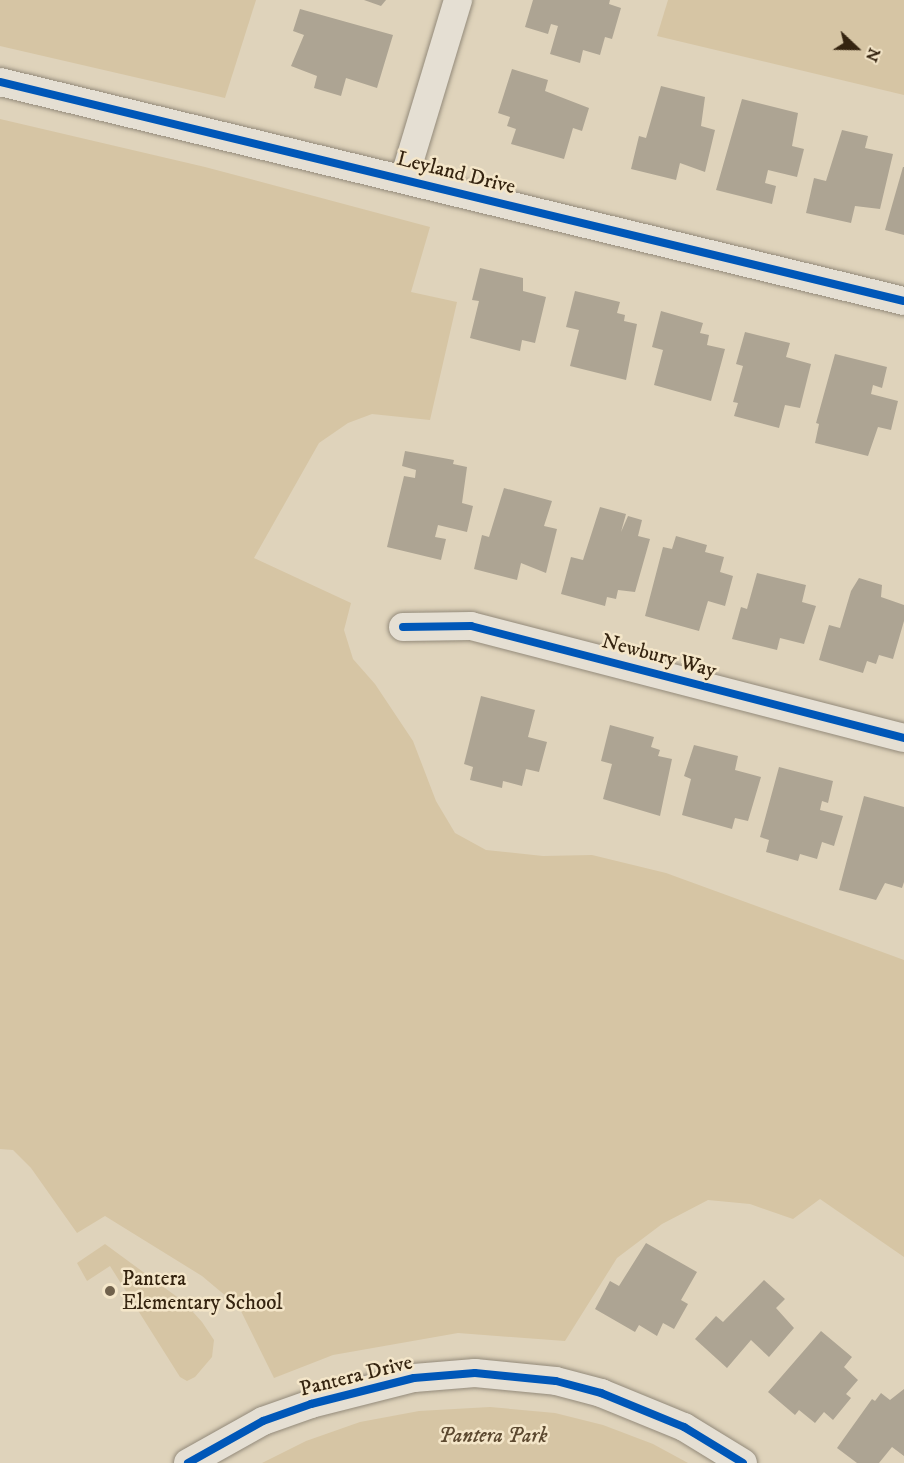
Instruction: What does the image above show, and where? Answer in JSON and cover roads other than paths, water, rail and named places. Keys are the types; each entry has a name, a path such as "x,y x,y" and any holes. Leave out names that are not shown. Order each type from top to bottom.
{"street":[{"path":"405,179 458,0"},
{"name":"Leyland Drive","path":"0,82 904,301"},
{"name":"Newbury Way","path":"403,627 471,626 904,738"},
{"name":"Pantera Drive","path":"188,1463 263,1421 311,1404 414,1378 475,1373 556,1381 601,1394 684,1427 743,1463"}],"place":[{"name":"Pantera Elementary School","path":"110,1291"}],"park label":[{"name":"Pantera Park","path":"493,1436"}]}
